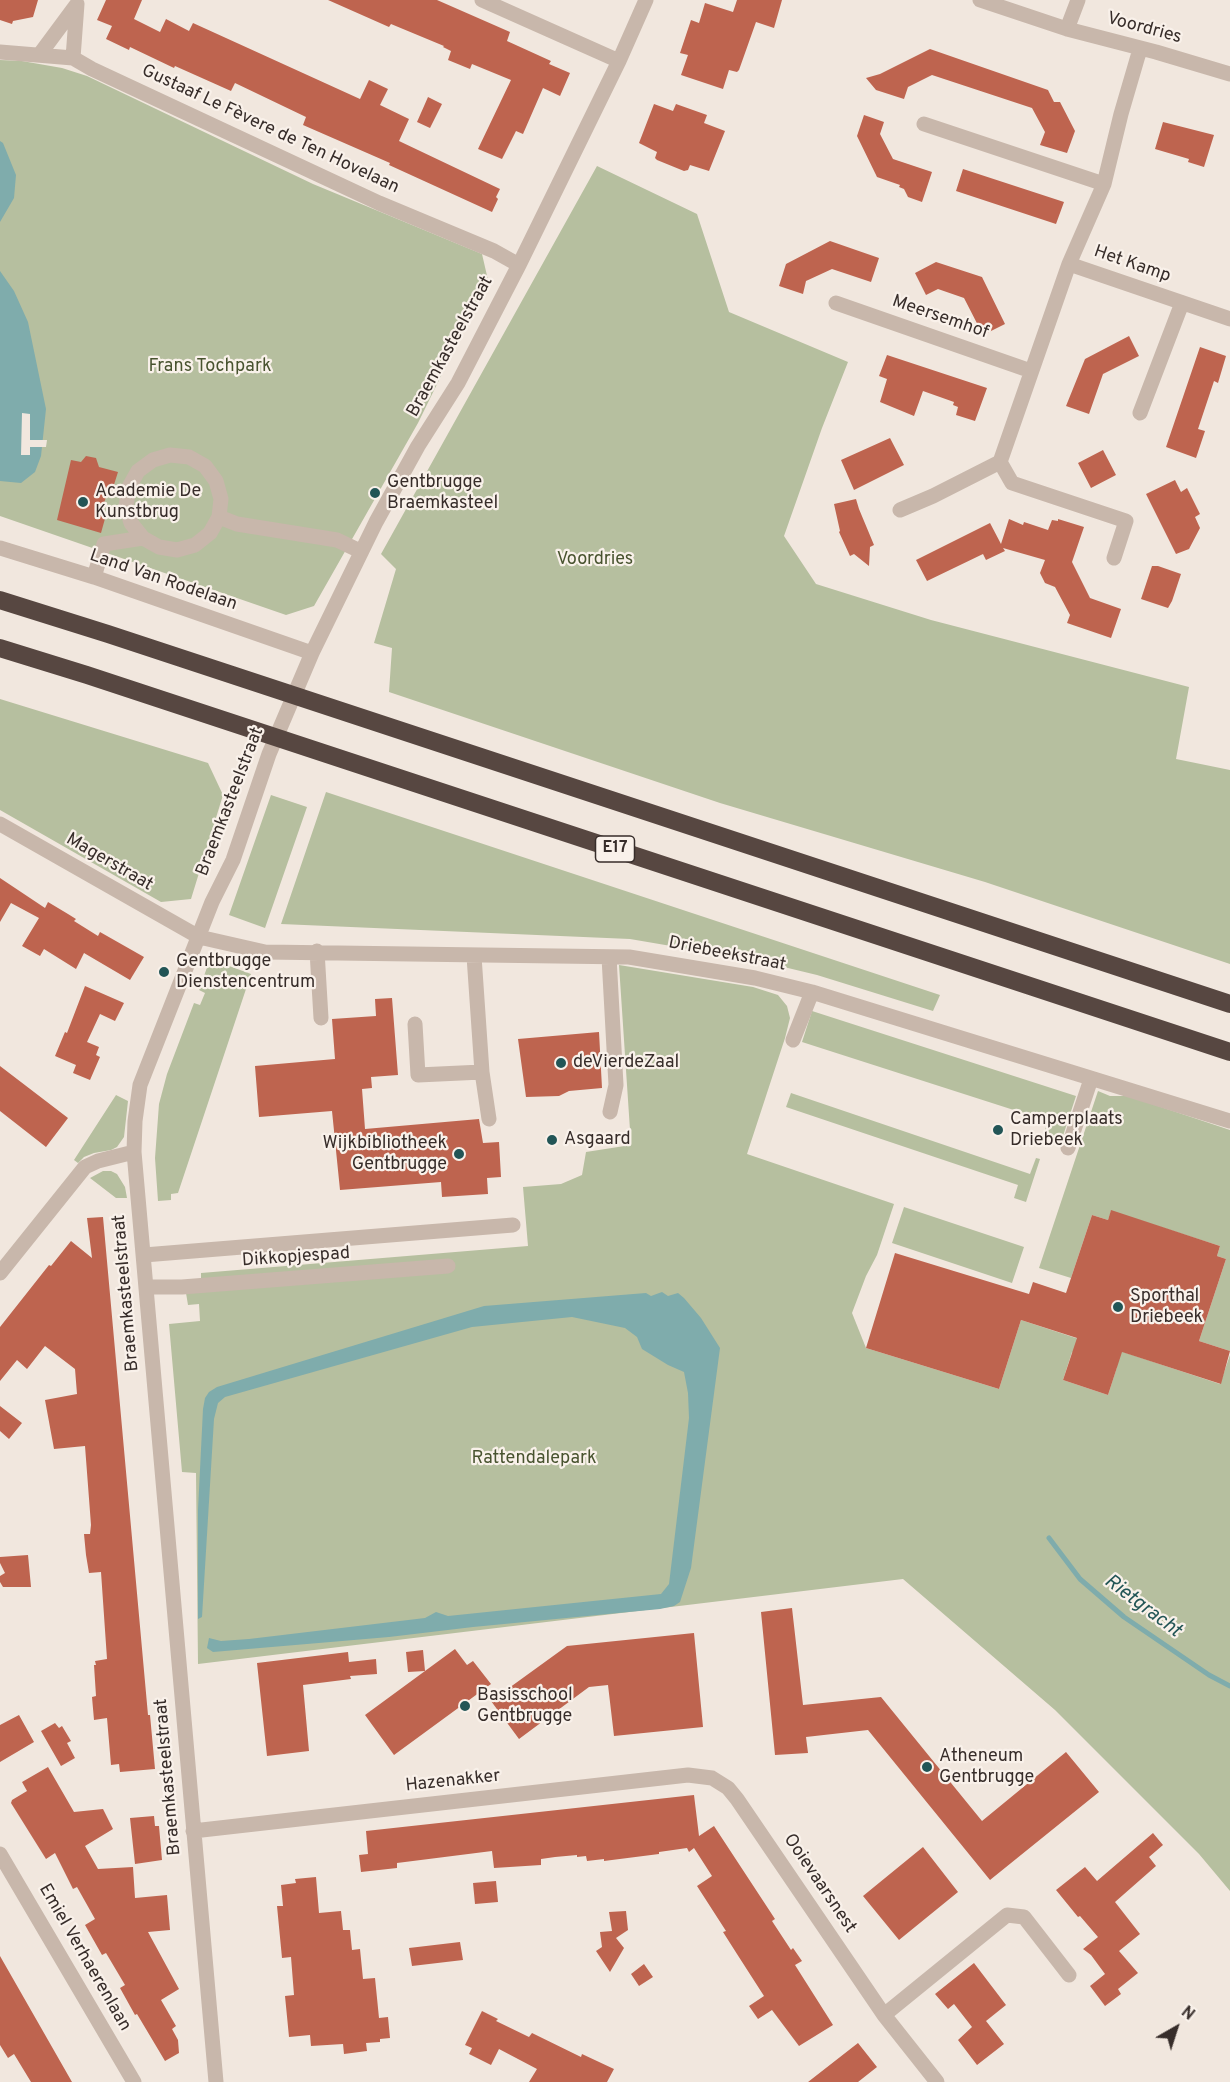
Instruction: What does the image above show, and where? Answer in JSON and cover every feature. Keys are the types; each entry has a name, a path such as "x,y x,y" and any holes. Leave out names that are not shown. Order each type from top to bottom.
{"highway":[{"path":"0,600 1230,1004"},
{"name":"E17","path":"0,648 110,682 1230,1052"}],"street":[{"path":"482,0 619,61"},
{"name":"Braemkasteelstraat","path":"216,2082 134,1152 140,1085 212,902 233,860 269,754 312,653 360,551 418,446 458,383 519,264 619,61 646,0"},
{"name":"Voordries","path":"980,0 1067,29 1230,74"},
{"path":"1067,29 1078,0"},
{"path":"40,54 78,2"},
{"path":"73,58 78,2"},
{"path":"900,510 999,462 1069,264 1104,184 1140,49"},
{"name":"Gustaaf Le Fèvere de Ten Hovelaan","path":"0,52 73,58 92,69 379,202 519,264"},
{"path":"924,124 1104,184"},
{"name":"Het Kamp","path":"1069,264 1230,319"},
{"name":"Meersemhof","path":"836,303 1031,371"},
{"name":"Het Kamp","path":"1140,413 1182,303"},
{"path":"170,455 189,457 205,466 216,481 221,499 219,517 210,533 195,545 177,550 159,547 143,538 131,524 126,506 129,487 138,471 153,460 170,455"},
{"path":"999,462 1012,483 1126,521 1114,558"},
{"path":"219,517 237,524 337,540 360,551"},
{"path":"94,577 104,544 143,538"},
{"name":"Land Van Rodelaan","path":"0,548 94,577 312,653"},
{"name":"Magerstraat","path":"0,824 199,937"},
{"name":"Driebeekstraat","path":"199,937 265,952 629,957 755,978 812,992 1230,1121"},
{"path":"317,951 321,1018"},
{"path":"474,956 482,1072 489,1119"},
{"path":"609,957 616,1085 610,1112"},
{"path":"793,1040 812,992"},
{"path":"414,1024 418,1075 482,1072"},
{"path":"1068,1148 1091,1079"},
{"path":"0,1273 84,1167 134,1152"},
{"path":"144,1255 513,1225"},
{"name":"Dikkopjespad","path":"146,1287 182,1287 448,1266"},
{"name":"Hazenakker","path":"193,1831 688,1774 718,1780"},
{"name":"Ooievaarsnest","path":"718,1780 737,1799 884,2015 937,2082"},
{"name":"Emiel Verhaerenlaan","path":"0,1854 134,2082"},
{"path":"884,2015 1007,1915 1024,1917 1069,1975"}],"green space":[{"name":"Frans Tochpark","path":"0,60 22,61 62,68 87,76 313,184 482,254 488,280 418,423 314,606 286,615 0,516"},
{"name":"Voordries","path":"597,166 697,214 729,312 848,362 784,536 816,584 931,620 1189,687 1176,759 1230,770 1230,964 985,882 720,803 389,692 392,648 374,643 396,569 381,554"},
{"path":"0,699 208,763 223,795 191,899 161,902 0,810"},
{"path":"326,792 940,995 933,1011 817,975 759,961 630,939 281,924"},
{"path":"271,795 307,807 265,928 229,915"},
{"path":"210,959 251,974 178,1193 171,1194 171,1200 158,1201 155,1158 159,1104 167,1074 194,1003 200,1005 205,993 199,990"},
{"name":"Rattendalepark","path":"619,965 753,987 778,995 787,1006 790,1018 785,1038 747,1154 894,1204 877,1255 852,1313 866,1348 999,1389 1021,1320 1094,1344 1089,1357 1072,1352 1063,1380 1108,1395 1117,1367 1097,1360 1102,1345 1220,1384 1230,1355 1230,1891 1199,1854 1055,1710 903,1579 198,1664 196,1473 182,1472 169,1324 200,1321 199,1304 188,1305 186,1293 198,1292 201,1289 201,1273 528,1246 523,1187 561,1184 582,1175 586,1152 631,1145"},
{"path":"812,1011 1076,1096 1060,1145 1042,1139 1048,1121 802,1042"},
{"path":"1098,1091 1110,1096 1128,1096 1230,1130 1230,1351 1199,1341 1226,1259 1217,1256 1220,1246 1111,1211 1108,1220 1092,1215 1071,1278 1039,1268"},
{"path":"791,1093 1030,1174 1036,1158 1040,1159 1026,1202 1014,1198 1018,1185 786,1107"},
{"path":"116,1095 128,1101 124,1137 117,1147 84,1157 78,1163 74,1160"},
{"path":"103,1171 117,1174 125,1187 127,1198 116,1198 90,1178"},
{"path":"904,1207 1024,1247 1012,1283 892,1243"}],"water":[{"path":"0,141 3,143 16,175 14,198 0,222"},
{"path":"0,271 14,291 28,322 46,409 41,456 35,472 21,483 0,481"},
{"path":"662,1292 668,1296 678,1293 684,1298 701,1318 720,1348 691,1568 680,1602 660,1609 389,1637 213,1652 207,1648 209,1638 221,1641 249,1639 425,1618 436,1612 448,1616 661,1594 669,1584 689,1418 684,1372 642,1349 637,1337 625,1328 572,1317 472,1327 225,1397 218,1403 214,1419 202,1617 198,1619 198,1510 203,1409 209,1392 217,1387 484,1306 646,1293 651,1296"}],"pier":[{"path":"22,413 30,414 30,440 47,440 46,447 30,447 30,455 21,455"}],"building":[{"path":"0,0 38,0 33,17 13,21 12,24 0,20"},
{"path":"106,0 142,0 134,19 160,32 166,19 189,31 193,23 360,99 369,80 388,89 380,105 409,119 399,141 500,189 492,212 389,165 390,163 303,125 306,117 235,83 231,91 130,47 129,50 106,39 112,26 97,20"},
{"path":"328,0 437,0 510,32 507,41 551,61 549,64 570,73 560,96 543,88 523,134 516,131 502,159 478,149 511,80 472,64 470,69 448,60 451,51 444,46 391,24 389,27"},
{"path":"737,0 782,0 774,28 756,22 739,70 737,72 729,70 723,89 681,75 688,55 680,53 691,20 699,23 705,3 733,12"},
{"path":"930,49 1048,90 1054,102 1060,102 1075,131 1067,153 1040,145 1045,132 1032,108 932,75 908,87 904,99 876,90 866,78 880,74"},
{"path":"428,97 442,104 430,128 417,122"},
{"path":"654,104 673,111 676,104 707,115 704,123 725,131 709,171 690,165 688,170 684,171 657,160 655,158 657,152 639,143"},
{"path":"864,115 884,122 880,134 893,159 932,172 922,202 908,197 904,189 899,187 900,185 877,177 857,136"},
{"path":"1163,122 1214,135 1204,167 1188,162 1189,159 1155,149"},
{"path":"963,169 1064,202 1056,224 956,191"},
{"path":"830,241 879,258 871,282 832,269 806,281 803,294 779,286 786,264"},
{"path":"936,262 982,277 1005,324 983,335 964,298 938,289 926,295 915,273"},
{"path":"1129,336 1139,356 1103,374 1089,414 1066,406 1085,359"},
{"path":"1200,347 1226,356 1218,383 1214,381 1198,429 1205,431 1196,458 1166,447"},
{"path":"887,355 987,388 975,421 956,415 958,407 953,405 954,402 923,391 914,416 880,402 887,379 879,376"},
{"path":"890,438 904,465 854,490 841,460"},
{"path":"1103,450 1116,475 1091,488 1078,463"},
{"name":"Academie De Kunstbrug","path":"86,456 96,458 99,467 118,472 112,491 108,490 102,510 106,515 101,533 57,520 71,460 81,462"},
{"path":"1175,480 1181,492 1187,488 1200,514 1195,517 1200,528 1189,549 1176,554 1146,494"},
{"path":"856,499 874,545 870,547 869,566 854,554 850,556 839,532 834,504"},
{"path":"1009,519 1023,525 1024,522 1048,530 1052,520 1058,521 1058,519 1084,527 1072,562 1090,598 1121,609 1111,638 1067,623 1070,615 1055,587 1045,583 1040,573 1045,560 1003,548 1005,551 986,560 983,554 927,581 916,560 990,523 1001,544"},
{"path":"1152,566 1181,574 1168,608 1141,599"},
{"path":"0,878 45,908 48,902 98,936 100,932 144,957 130,980 84,953 76,969 44,949 40,956 22,946 39,918 11,903 0,922"},
{"path":"85,986 124,1003 115,1021 100,1014 87,1042 99,1047 96,1055 100,1057 90,1080 73,1073 76,1065 55,1056 65,1032 67,1033"},
{"path":"392,998 398,1075 371,1077 372,1088 362,1089 365,1129 479,1119 483,1143 499,1142 501,1177 487,1178 488,1194 442,1197 441,1182 340,1190 332,1111 259,1117 255,1066 335,1059 332,1019 376,1016 375,999"},
{"name":"deVierdeZaal","path":"599,1032 602,1088 569,1091 559,1096 526,1097 518,1039"},
{"path":"0,1066 68,1118 46,1147 0,1111"},
{"name":"Sporthal Driebeek","path":"1111,1210 1220,1246 1217,1256 1226,1259 1199,1341 1230,1351 1221,1384 1122,1352 1108,1395 1063,1380 1077,1338 1021,1320 999,1389 866,1348 895,1253 1029,1294 1033,1282 1066,1293 1092,1215 1108,1220"},
{"path":"103,1217 148,1715 150,1715 155,1769 120,1772 119,1764 111,1765 107,1718 94,1720 92,1697 96,1696 94,1665 96,1665 95,1661 107,1659 101,1572 89,1573 86,1555 84,1534 90,1534 91,1525 85,1446 54,1449 45,1400 77,1394 75,1369 45,1346 27,1369 17,1360 0,1381 0,1327 71,1241 92,1258 87,1218"},
{"path":"0,1406 22,1423 9,1439 0,1431"},
{"path":"28,1555 31,1587 3,1587 0,1576 5,1573 0,1557"},
{"path":"792,1608 803,1705 881,1697 982,1821 1066,1752 1099,1792 990,1880 868,1730 806,1737 808,1753 775,1755 761,1612"},
{"path":"694,1633 703,1727 614,1736 608,1685 589,1687 519,1739 491,1701 567,1646"},
{"path":"455,1649 467,1665 473,1661 491,1684 394,1755 365,1715"},
{"path":"423,1650 425,1671 408,1672 406,1652"},
{"path":"348,1652 349,1662 376,1659 377,1674 350,1676 351,1679 303,1685 309,1751 267,1756 257,1663"},
{"path":"19,1715 34,1742 0,1762 0,1725"},
{"path":"55,1723 59,1728 62,1726 71,1741 67,1743 75,1758 61,1766 41,1731"},
{"path":"48,1767 74,1812 103,1809 113,1829 85,1846 98,1869 133,1867 135,1898 167,1895 170,1930 148,1932 179,1989 161,2000 176,2026 172,2029 178,2040 179,2053 165,2061 120,1988 125,1985 106,1953 102,1955 85,1925 95,1919 77,1887 73,1889 55,1853 46,1859 11,1803 27,1791 22,1782"},
{"path":"694,1795 699,1836 714,1826 775,1919 772,1921 791,1950 793,1948 802,1961 795,1965 833,2025 799,2046 772,2010 758,2019 749,2006 764,1996 697,1886 712,1876 694,1848 689,1852 687,1848 604,1861 604,1859 587,1861 586,1856 577,1857 577,1855 555,1857 541,1859 541,1865 494,1868 492,1851 397,1863 397,1868 361,1872 359,1855 368,1854 366,1831"},
{"path":"154,1816 155,1826 159,1826 162,1860 135,1864 130,1818"},
{"path":"1153,1833 1163,1845 1149,1857 1156,1866 1115,1902 1140,1934 1119,1951 1138,1973 1118,1989 1121,1994 1105,2006 1090,1986 1105,1974 1091,1955 1083,1949 1098,1937 1056,1890 1085,1867 1097,1881"},
{"path":"923,1847 958,1892 899,1940 863,1896"},
{"path":"316,1877 319,1913 341,1911 343,1930 350,1930 352,1950 360,1949 363,1979 375,1978 379,2018 388,2017 390,2038 380,2039 380,2042 366,2043 367,2051 344,2054 343,2044 311,2046 310,2035 289,2037 285,1996 294,1995 291,1957 282,1958 277,1906 283,1906 281,1885 296,1883 295,1879"},
{"path":"496,1881 498,1902 475,1904 473,1883"},
{"path":"626,1911 628,1930 616,1938 624,1948 610,1972 596,1951 602,1947 600,1932 612,1931 609,1912"},
{"path":"460,1942 463,1960 412,1966 409,1948"},
{"path":"0,1956 72,2082 31,2082 14,2054 8,2058 0,2045"},
{"path":"974,1963 1006,2005 986,2021 1004,2044 977,2065 958,2040 972,2027 954,2004 948,2009 935,1994"},
{"path":"644,1964 653,1977 639,1986 631,1974"},
{"path":"482,2011 498,2019 496,2021 529,2037 532,2033 581,2057 582,2054 614,2069 607,2082 529,2082 537,2069 499,2049 491,2065 469,2054 472,2048 465,2045"},
{"path":"858,2043 877,2067 858,2082 808,2082"}],"waterway":[{"name":"Rietgracht","path":"1049,1538 1080,1579 1124,1617 1209,1675 1230,1686"}],"place":[{"name":"Gentbrugge Braemkasteel","path":"375,493"},
{"name":"Academie De Kunstbrug","path":"83,502"},
{"name":"Gentbrugge Dienstencentrum","path":"164,972"},
{"name":"deVierdeZaal","path":"561,1063"},
{"name":"Camperplaats Driebeek","path":"998,1130"},
{"name":"Asgaard","path":"552,1140"},
{"name":"Wijkbibliotheek Gentbrugge","path":"459,1154"},
{"name":"Sporthal Driebeek","path":"1118,1307"},
{"name":"Basisschool Gentbrugge","path":"465,1706"},
{"name":"Atheneum Gentbrugge","path":"927,1767"}]}
